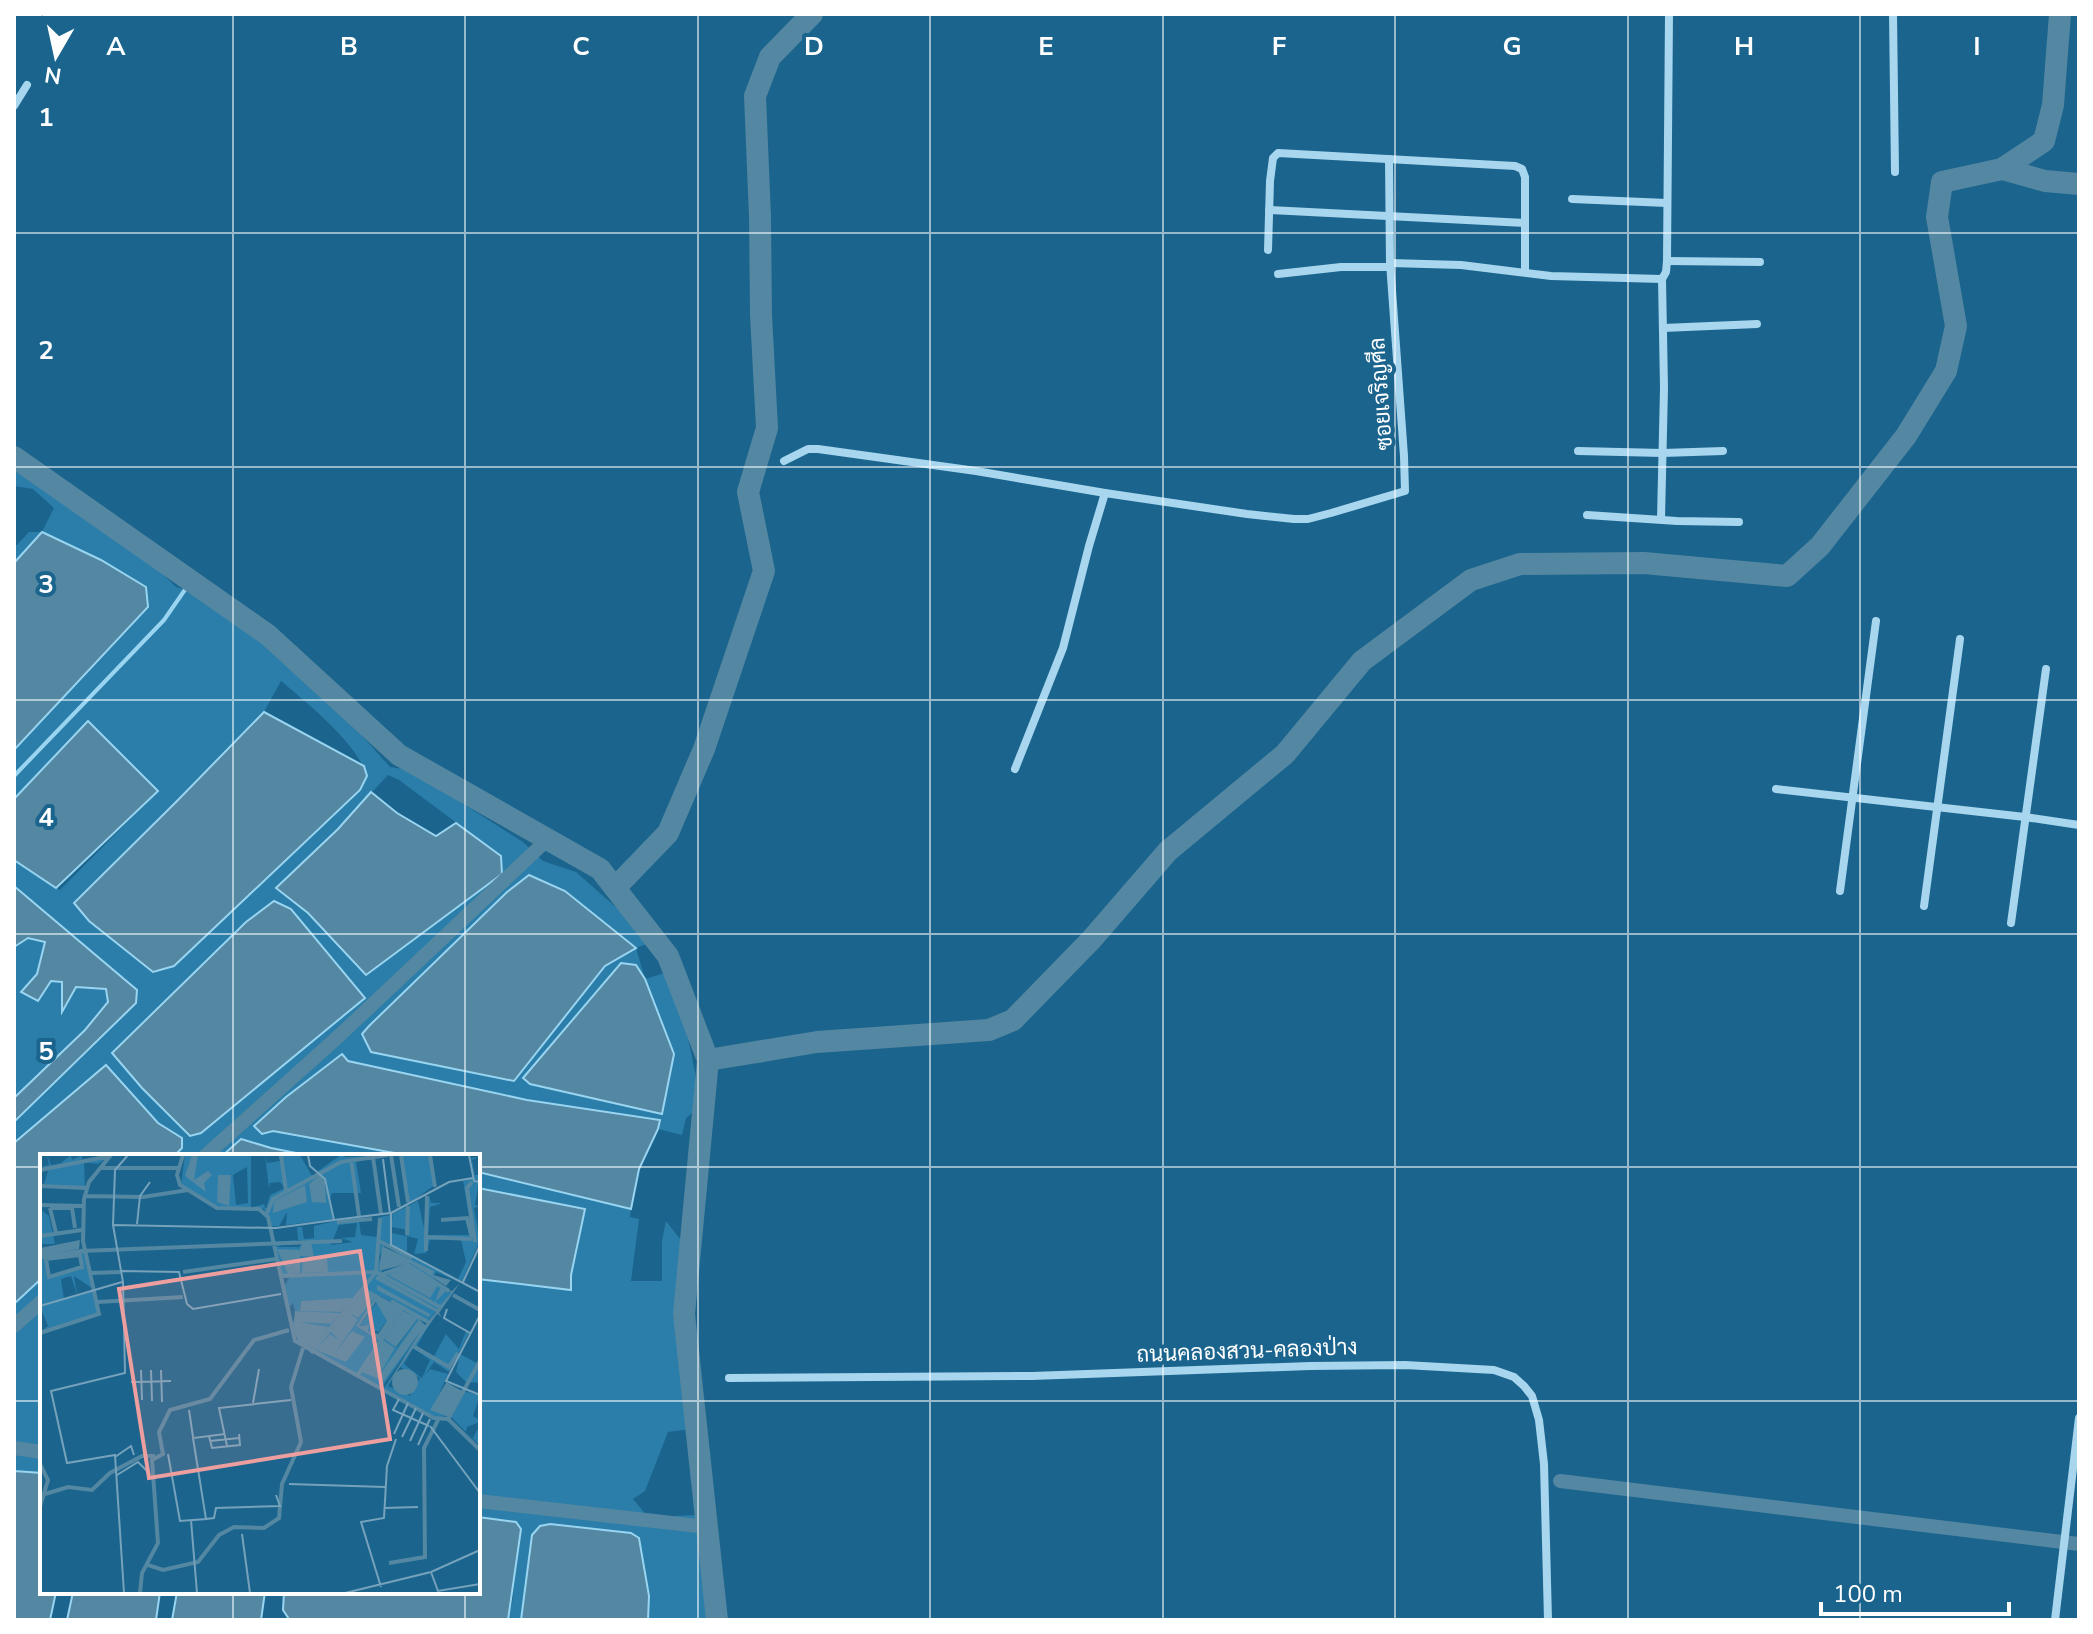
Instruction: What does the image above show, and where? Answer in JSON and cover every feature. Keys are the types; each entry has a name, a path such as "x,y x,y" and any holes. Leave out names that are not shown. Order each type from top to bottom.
{"street":[{"path":"1661,519 1662,279 1667,261 1669,14"},
{"path":"1893,14 1895,172"},
{"path":"14,106 27,85"},
{"path":"1268,250 1273,158 1278,153 1519,167 1525,177 1525,272"},
{"path":"1389,159 1390,265"},
{"path":"1572,199 1667,203"},
{"path":"1269,210 1525,223"},
{"path":"1667,261 1760,262"},
{"name":"ซอยเจริญศีล","path":"784,461 808,449 818,449 1294,519 1308,519 1405,491 1390,265"},
{"path":"1278,274 1341,267 1461,265 1551,276 1662,279"},
{"path":"1663,328 1757,324"},
{"path":"1578,451 1723,451"},
{"path":"1015,769 1060,657 1105,493"},
{"path":"1587,515 1739,522"},
{"path":"1840,891 1876,621"},
{"path":"1924,906 1960,639"},
{"path":"2011,923 2046,669"},
{"path":"1776,789 2079,825"},
{"name":"ถนนคลองสวน-คลองป่าง","path":"729,1378 1032,1376 1405,1365 1494,1370 1514,1377 1524,1386 1532,1396 1539,1420 1544,1464 1548,1620"},
{"path":"2055,1620 2079,1418"}],"shaded area":[{"path":"14,462 145,557 176,587 197,593 287,663 348,720 390,767 410,770 523,842 543,861 576,872 619,910 649,943 636,948 645,979 665,973 685,1023 695,1072 696,1110 686,1118 682,1135 658,1129 660,1120 527,1100 347,1061 342,1054 286,1097 255,1127 262,1134 273,1131 400,1154 301,1154 241,1139 224,1154 176,1154 182,1148 182,1138 158,1123 106,1065 14,1143 14,1120 137,990 14,886 14,860 60,890 158,791 88,721 14,799 14,750 148,607 42,532 54,508 33,489 14,486","holes":["281,681 342,737 362,763 367,776 360,790 174,966 153,972 89,922 74,903 264,712","388,775 501,856 367,975 308,913 276,887 338,829","566,891 635,948 605,966","275,901 201,1133 190,1136 142,1088 113,1053 246,922"]},
{"path":"29,532 42,532 14,563 14,548"},
{"path":"42,532 101,560 146,587 148,607 14,750 14,563"},
{"path":"264,712 364,766 367,776 360,790 174,966 153,972 89,921 74,903"},
{"path":"88,721 158,791 56,888 14,860 14,799"},
{"path":"371,792 397,813 436,836 456,823 501,856 502,874 366,975 308,913 276,888 338,829"},
{"path":"529,875 565,891 636,948 605,966 514,1081 371,1052 362,1034 369,1026 507,892"},
{"path":"14,886 137,990 136,1003 14,1122 14,1098 85,1030 108,1002 106,989 76,987 62,1012 62,982 51,981 38,1001 21,992 37,974 45,942 28,938 14,947"},
{"path":"274,901 291,909 365,998 201,1133 190,1136 112,1053 246,922"},
{"path":"28,938 45,941 37,974 22,992 51,980 63,982 63,1010 76,986 106,989 108,1002 85,1030 14,1098 14,947"},
{"path":"621,963 636,965 645,979 674,1054 662,1114 530,1084 523,1078"},
{"path":"342,1054 348,1061 527,1100 660,1120 639,1169 631,1209 480,1172 480,1154 400,1154 273,1131 262,1134 254,1126"},
{"path":"106,1065 158,1123 182,1138 182,1148 176,1154 40,1154 40,1280 14,1304 14,1143"},
{"path":"241,1139 301,1154 224,1154"},
{"path":"480,1172 631,1209 630,1217 639,1219 631,1281 662,1281 662,1241 666,1221 684,1244 680,1293 683,1370 691,1429 668,1432 645,1491 633,1499 648,1517 697,1515 712,1620 648,1620 649,1596 639,1538 532,1535 521,1620 508,1620 513,1598 516,1522 480,1517 480,1279 570,1290 584,1208 480,1188"},
{"path":"480,1188 585,1209 571,1275 571,1290 480,1279"},
{"path":"40,1280 40,1473 14,1471 14,1304"},
{"path":"14,1471 40,1473 40,1594 56,1594 50,1620 14,1620"},
{"path":"480,1517 516,1522 521,1529 508,1620 303,1620 289,1619 283,1610 284,1594 480,1594"},
{"path":"550,1524 631,1533 639,1538 649,1596 648,1620 521,1620 532,1535 540,1526"},
{"path":"73,1594 160,1594 156,1620 67,1620"},
{"path":"177,1594 265,1594 261,1620 172,1620"}],"waterway":[{"path":"615,888 668,833 704,749 764,571 748,492 767,428 755,96 770,57 812,14"},
{"path":"708,1060 817,1042 989,1030 1013,1020 1091,940 1168,851 1285,754 1362,661 1471,580 1520,564 1644,563 1787,576 1820,546 1906,436 1946,371 1956,326 1937,217 1942,182 2002,169 2044,141 2053,105 2060,14"},
{"path":"2002,169 2045,181 2079,184"},
{"path":"14,457 268,635 399,755 600,869 668,956 708,1060 684,1314 717,1620"},
{"path":"14,776 164,620 191,581"},
{"path":"207,1154 340,1035 548,839"},
{"path":"14,1326 40,1303"},
{"path":"14,1448 40,1452"},
{"path":"1560,1481 2079,1544"},
{"path":"480,1501 707,1527"}]}
